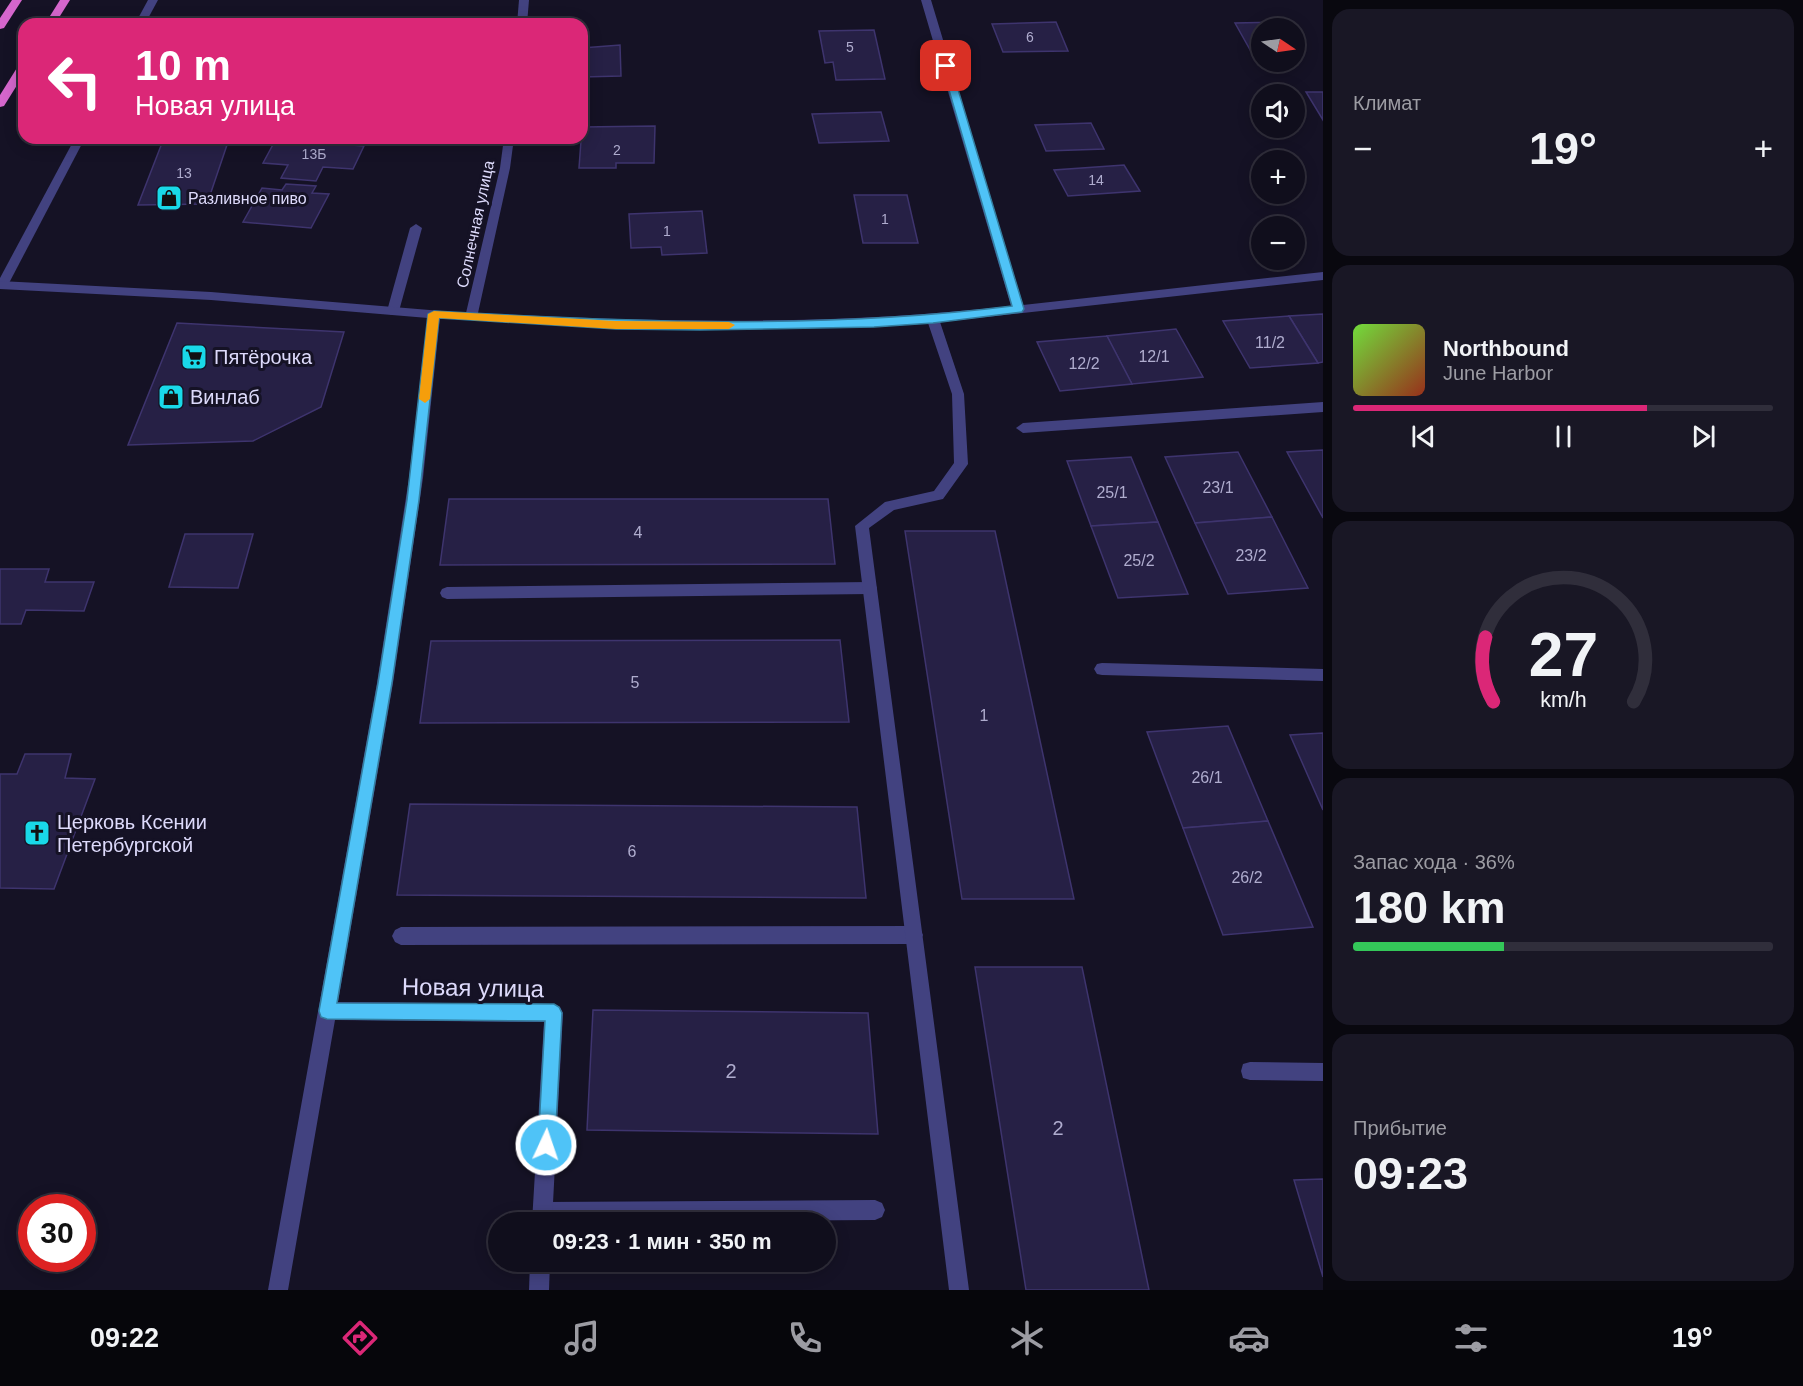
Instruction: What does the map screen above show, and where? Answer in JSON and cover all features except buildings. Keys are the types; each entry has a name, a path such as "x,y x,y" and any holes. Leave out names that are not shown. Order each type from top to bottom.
{"highway":[{"path":"0,26 17,0"},
{"path":"54,18 64,0"},
{"path":"0,104 18,76"}],"street":[{"path":"144,18 153,0"},
{"path":"522,18 524,0"},
{"path":"926,0 1018,309"},
{"path":"77,144 1,285 211,296 471,317 616,325 700,326 933,320 1323,276"},
{"name":"Солнечная улица","path":"471,317 505,168 507,144"},
{"path":"393,311 416,228"},
{"path":"278,1290 385,683 413,500 434,314"},
{"path":"933,320 958,394 961,464 938,495 890,506 862,526 959,1290"},
{"path":"1023,428 1323,407"},
{"path":"447,593 870,588"},
{"path":"1102,669 1323,675"},
{"path":"402,936 914,935"},
{"name":"Новая улица","path":"327,1011 554,1013 543,1212"},
{"path":"1250,1071 1323,1072"},
{"path":"780,1212 875,1210"},
{"path":"539,1290 540,1272"}],"slow traffic":[{"path":"425,399 434,314 616,325 729,325"}],"place":[{"name":"Разливное пиво","path":"169,198"},
{"name":"Пятёрочка","path":"194,357"},
{"name":"Винлаб","path":"171,397"},
{"name":"Церковь Ксении Петербургской","path":"37,833"}],"route":[{"path":"546,1145 554,1013 327,1011 385,683 413,500 434,314 616,325 700,326 933,320 1018,309 946,66"}]}
